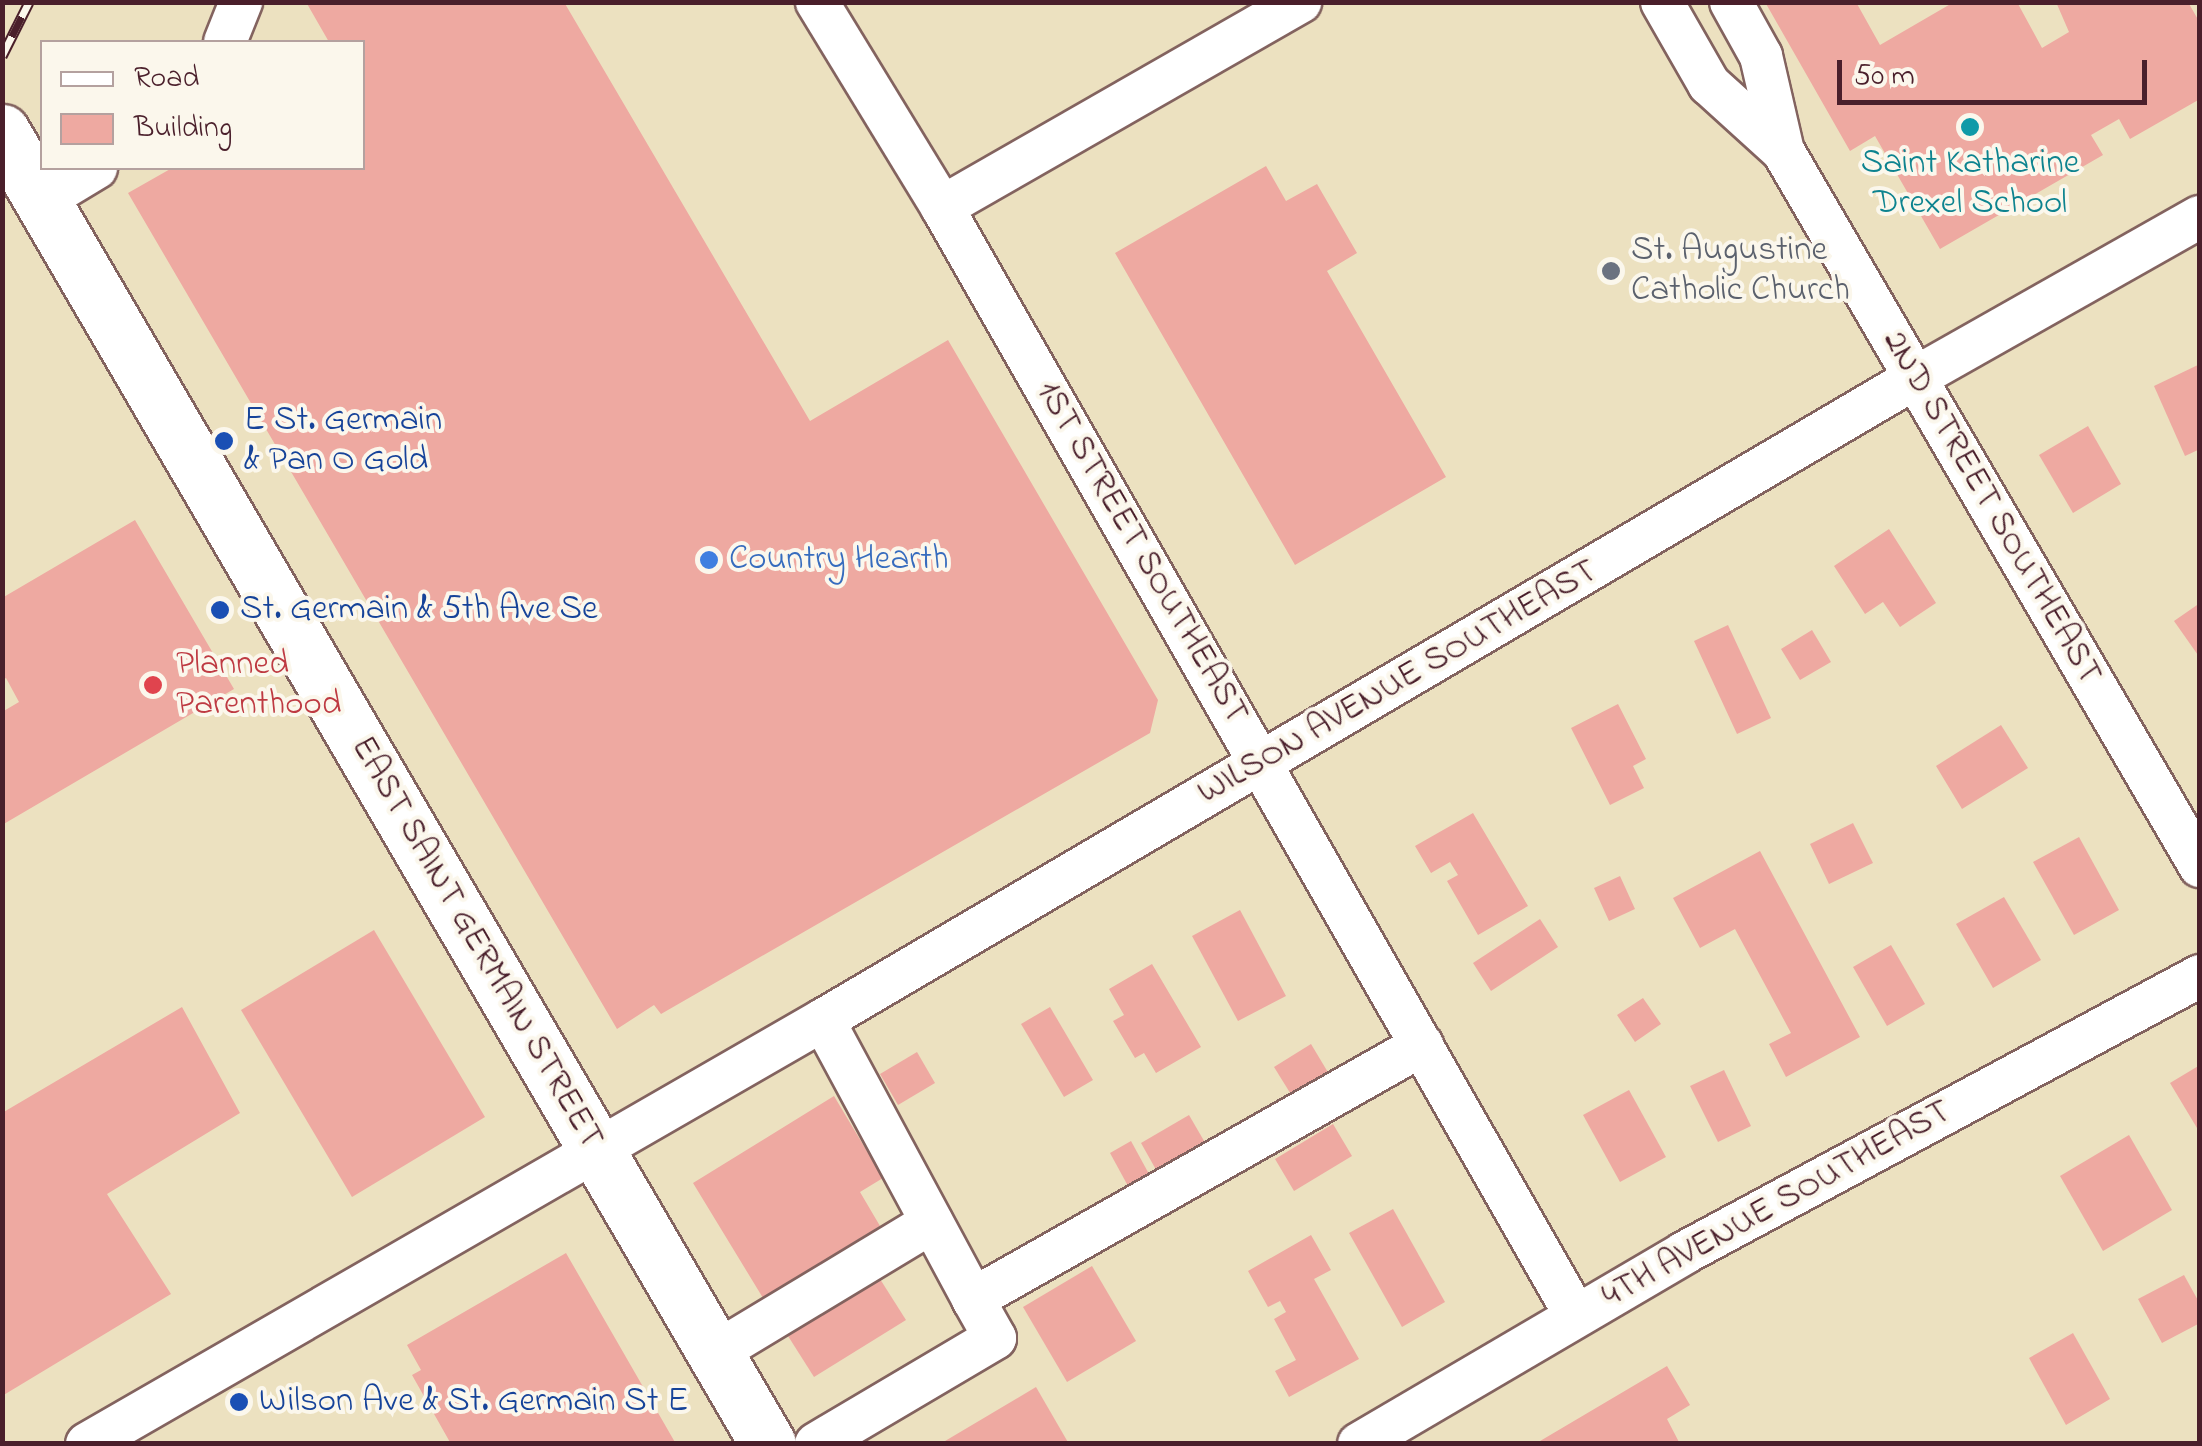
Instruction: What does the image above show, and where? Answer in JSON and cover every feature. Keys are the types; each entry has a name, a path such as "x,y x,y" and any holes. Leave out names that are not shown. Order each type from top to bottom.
{"main road":[{"name":"EAST SAINT GERMAIN STREET","path":"2,132 768,1444"}],"street":[{"path":"226,40 241,2"},
{"name":"1ST STREET SOUTHEAST","path":"818,2 942,207 1576,1316"},
{"path":"942,207 1300,2"},
{"name":"2ND STREET SOUTHEAST","path":"1662,2 1709,84 1783,151 2200,866"},
{"name":"2ND STREET SOUTHEAST","path":"1731,2 1762,56 1783,151"},
{"path":"42,200 93,170"},
{"name":"WILSON AVENUE SOUTHEAST","path":"87,1444 1262,764 1916,378 2197,225"},
{"name":"4TH AVENUE SOUTHEAST","path":"1359,1444 1576,1316 2200,976"},
{"path":"816,1444 994,1338 822,1020"},
{"path":"973,1299 1422,1045"},
{"path":"715,1353 932,1222"}],"building":[{"name":"Country Hearth","path":"306,2 564,2 810,421 948,340 1158,700 1150,733 661,1014 654,1005 617,1029 128,193 168,170 365,170 365,40 328,40"},
{"name":"Saint Katharine Drexel School","path":"1765,2 1856,2 1880,45 1954,2 2017,2 2042,48 2069,32 2056,2 2188,2 2200,23 2200,99 2130,139 2119,119 2091,135 2103,155 1940,249 1875,136 1850,151"},
{"path":"1266,166 1286,201 1317,184 1357,253 1327,271 1446,477 1295,565 1115,253"},
{"path":"2200,364 2200,449 2185,456 2154,386"},
{"path":"2088,426 2121,484 2073,513 2039,455"},
{"path":"135,520 234,689 2,825 2,712 19,702 6,678 2,680 2,598"},
{"path":"1889,529 1936,603 1900,627 1883,602 1865,614 1834,566"},
{"path":"2200,603 2200,658 2174,621"},
{"path":"1728,625 1771,718 1737,734 1694,641"},
{"path":"1812,630 1831,662 1800,680 1781,649"},
{"path":"1618,704 1646,759 1633,766 1644,788 1610,805 1571,728"},
{"path":"2001,725 2028,768 1962,809 1936,766"},
{"path":"1473,813 1528,906 1478,935 1447,881 1458,875 1450,862 1431,873 1415,846"},
{"path":"1853,823 1873,863 1829,884 1810,844"},
{"path":"2079,837 2119,910 2074,935 2033,862"},
{"path":"1760,851 1860,1037 1786,1077 1769,1044 1791,1033 1735,929 1700,948 1673,898"},
{"path":"1620,876 1635,909 1609,921 1594,888"},
{"path":"2004,897 2041,960 1993,988 1956,924"},
{"path":"1240,910 1286,996 1238,1021 1192,936"},
{"path":"1540,919 1558,947 1491,991 1473,963"},
{"path":"374,930 485,1117 352,1197 241,1010"},
{"path":"1891,945 1925,1004 1887,1026 1853,967"},
{"path":"1152,964 1201,1047 1156,1073 1144,1053 1135,1058 1113,1021 1124,1015 1109,989"},
{"path":"1643,998 1661,1024 1635,1042 1617,1015"},
{"path":"182,1007 240,1113 107,1194 171,1294 2,1396 2,1113"},
{"path":"1050,1007 1093,1080 1064,1097 1021,1024"},
{"path":"1311,1044 1329,1074 1292,1096 1274,1067"},
{"path":"917,1052 935,1083 898,1105 880,1074"},
{"path":"2200,1065 2200,1133 2170,1083"},
{"path":"1724,1070 1751,1126 1718,1142 1690,1086"},
{"path":"1629,1090 1666,1157 1620,1182 1583,1115"},
{"path":"834,1096 883,1178 860,1192 880,1226 763,1298 693,1183"},
{"path":"1189,1115 1207,1146 1159,1175 1141,1143"},
{"path":"1333,1124 1352,1156 1294,1191 1275,1159"},
{"path":"2129,1135 2172,1210 2103,1251 2060,1176"},
{"path":"1131,1141 1149,1174 1128,1186 1110,1153"},
{"path":"1393,1209 1445,1302 1402,1327 1349,1233"},
{"path":"1311,1235 1331,1270 1314,1279 1359,1359 1289,1397 1275,1371 1296,1360 1274,1319 1286,1312 1280,1301 1268,1307 1248,1271"},
{"path":"566,1253 676,1444 451,1444 412,1375 421,1370 407,1345"},
{"path":"1092,1266 1136,1341 1067,1382 1023,1307"},
{"path":"2184,1275 2200,1304 2200,1323 2162,1343 2138,1299"},
{"path":"880,1279 906,1320 814,1377 788,1336"},
{"path":"2073,1333 2110,1399 2066,1425 2029,1358"},
{"path":"1667,1366 1690,1405 1667,1419 1680,1444 1535,1444"},
{"path":"1036,1387 1069,1444 940,1444"}],"railway":[{"path":"2,56 29,2"}],"place":[{"name":"Saint Katharine Drexel School","path":"1970,127"},
{"name":"St. Augustine Catholic Church","path":"1611,271"},
{"name":"E St. Germain & Pan O Gold","path":"224,441"},
{"name":"Country Hearth","path":"709,560"},
{"name":"St. Germain & 5th Ave Se","path":"220,610"},
{"name":"Planned Parenthood","path":"153,685"},
{"name":"Wilson Ave & St. Germain St E","path":"239,1402"}]}
